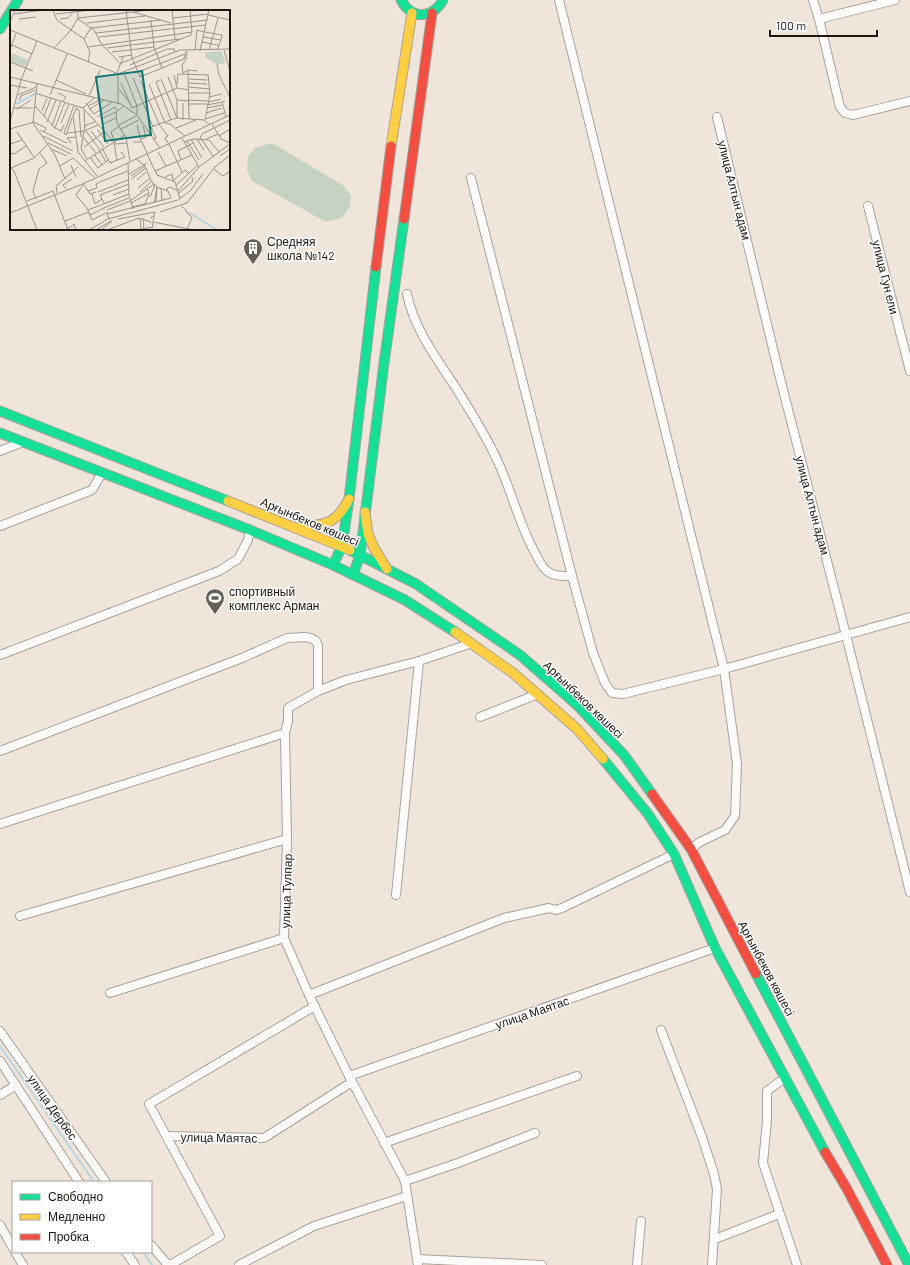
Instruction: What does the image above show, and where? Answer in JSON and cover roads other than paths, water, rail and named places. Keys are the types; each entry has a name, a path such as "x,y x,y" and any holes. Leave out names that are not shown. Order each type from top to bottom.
{"main road":[{"path":"12,10 18,0"},
{"path":"398,1 412,13 422,15 432,13 441,6 443,0"},
{"path":"0,29 10,13"},
{"path":"333,564 342,546 386,175 412,13"},
{"path":"353,574 360,556 432,13"},
{"name":"Арғынбеков көшесі","path":"0,411 342,546 416,584 520,655 576,704 624,755 691,849 856,1185 887,1265"},
{"name":"Арғынбеков көшесі","path":"0,433 250,530 333,564 405,600 472,643 513,673 538,694 576,729 608,765 648,814 674,854 715,948 826,1152 856,1185 909,1265"},
{"path":"297,527 320,526 335,520 344,512 348,499"},
{"path":"365,512 368,534 374,548 388,570"}],"street":[{"path":"558,0 724,669 737,764 735,816 725,830 700,842 691,849"},
{"path":"813,0 840,107 845,113 853,115 910,101"},
{"path":"819,19 895,0"},
{"name":"улица Алтын адам","path":"717,117 781,382 910,892"},
{"path":"471,178 572,576 593,652 605,683 612,693 623,694 724,669 910,617"},
{"name":"улица Гун ели","path":"868,206 910,371"},
{"path":"407,294 410,310 438,361 457,390 498,462 527,536 545,570 557,576 572,576"},
{"path":"0,451 23,442"},
{"path":"0,526 92,490 102,473"},
{"path":"0,655 219,571 238,559 248,540 250,530"},
{"path":"0,751 242,658 287,638 304,636 312,638 316,641 318,645 318,691"},
{"name":"улица Тулпар","path":"418,1262 405,1181 350,1079 309,995 284,938 288,840 285,733 288,721 288,708 318,691 346,680 419,661 472,643"},
{"path":"396,895 419,661"},
{"path":"480,717 538,694"},
{"path":"0,824 285,733"},
{"path":"20,916 288,840"},
{"path":"309,995 504,918 549,908 556,910 562,908 674,854"},
{"path":"110,993 284,938"},
{"name":"улица Маятас","path":"166,1136 264,1138 350,1079 715,948"},
{"path":"152,1246 169,1265 220,1236 149,1104 315,1006"},
{"path":"661,1030 702,1137 714,1174 717,1189 715,1239 712,1265"},
{"name":"улица Дербес","path":"0,1031 105,1181"},
{"name":"улица Дербес","path":"0,1061 78,1181"},
{"path":"384,1143 577,1076"},
{"path":"786,1077 767,1091 767,1120 764,1163 779,1214 797,1265"},
{"path":"0,1095 16,1085"},
{"path":"405,1181 458,1163 535,1133"},
{"path":"239,1265 314,1226 407,1196"},
{"path":"715,1239 779,1214"},
{"path":"636,1265 641,1221"},
{"path":"0,1225 12,1246"},
{"path":"16,1253 23,1265"},
{"path":"127,1253 135,1265"},
{"path":"418,1262 542,1265"}],"waterway":[{"path":"0,1046 93,1181"},
{"path":"144,1253 152,1265"}],"place":[{"name":"Средняя школа №142","path":"253,265"},
{"name":"спортивный комплекс Арман","path":"215,615"}]}
